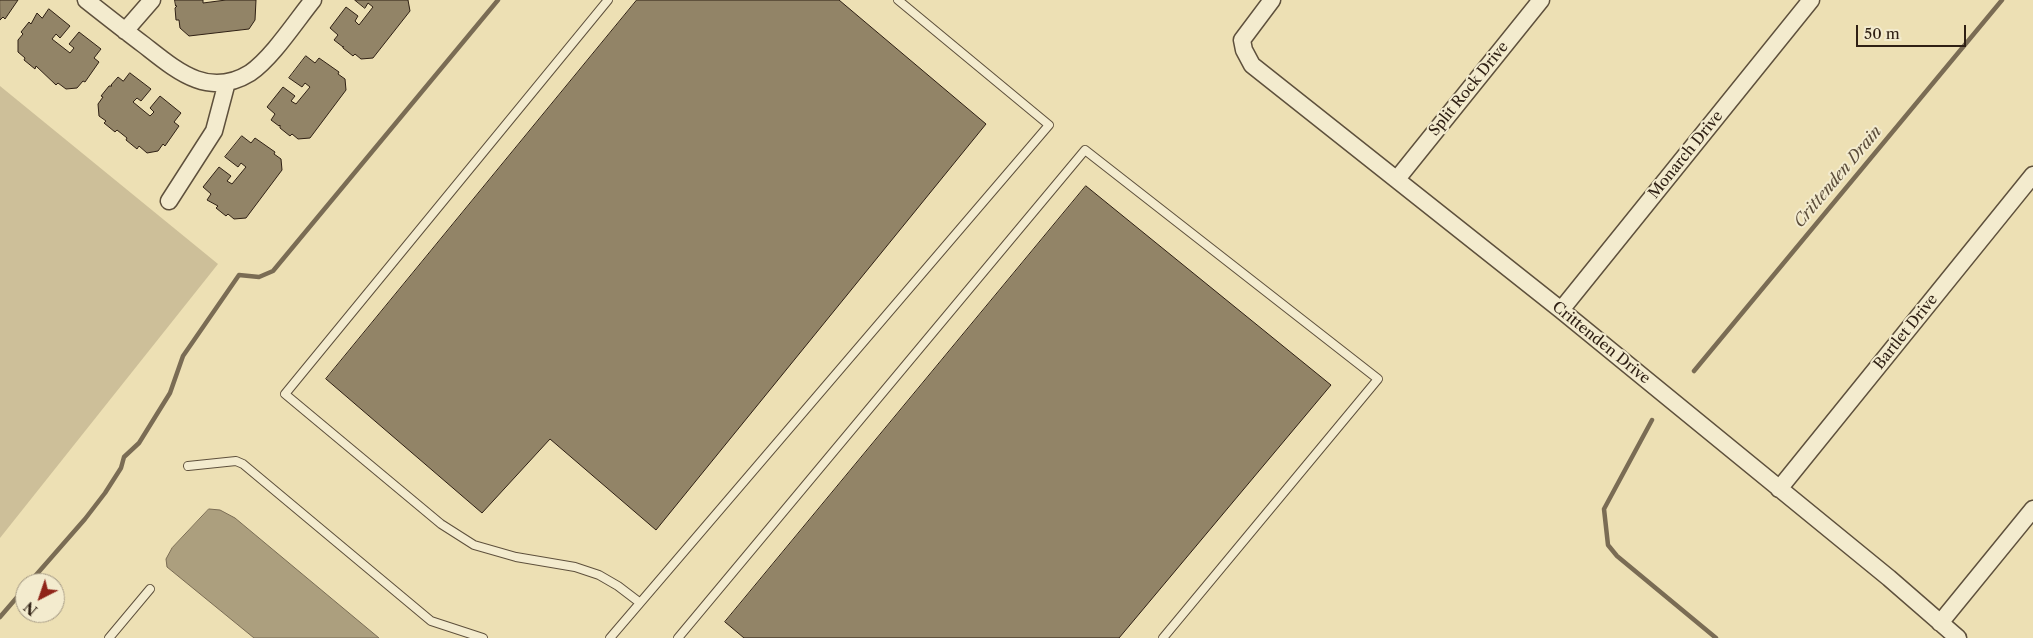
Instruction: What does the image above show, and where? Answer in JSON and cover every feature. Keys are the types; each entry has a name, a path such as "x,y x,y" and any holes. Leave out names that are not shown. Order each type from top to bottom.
{"street":[{"path":"86,0 181,74 203,82 227,82 251,72 262,62 312,0"},
{"path":"125,31 152,0"},
{"name":"Crittenden Drive","path":"1272,0 1242,40 1244,50 1252,65 1561,310 1889,578 1958,638"},
{"name":"Split Rock Drive","path":"1397,179 1540,0"},
{"name":"Monarch Drive","path":"1561,310 1811,0"},
{"path":"169,201 214,131 227,82"},
{"name":"Bartlet Drive","path":"1779,489 2033,175"},
{"path":"1940,624 2033,509"}],"lane":[{"path":"608,0 285,394 441,524 474,545 516,557 574,566 599,575 618,586 639,602"},
{"path":"610,638 1049,125 898,0"},
{"path":"681,637 1086,150 1378,379 1163,638"},
{"path":"188,466 236,461 243,464 431,621 482,638"},
{"path":"109,638 150,589"}],"shaded area":[{"path":"0,86 218,264 0,538"},
{"path":"209,509 220,510 235,518 379,638 254,638 167,567 166,559 172,548"}],"building":[{"path":"0,0 18,0 5,19 3,17 0,20"},
{"path":"175,0 203,0 203,3 226,0 256,0 255,20 249,29 189,36 180,28 179,20 176,20 175,8 177,6"},
{"path":"355,0 408,0 410,11 373,58 361,59 355,54 353,56 334,40 338,35 330,28 346,7 358,16 355,21 359,25 373,7 368,3 365,8"},
{"path":"637,0 839,0 986,124 656,530 550,439 482,513 326,379"},
{"path":"49,9 70,26 60,38 56,34 52,39 70,53 74,48 69,44 79,32 101,49 94,58 99,62 85,82 83,81 77,88 66,89 58,83 56,85 36,66 35,69 24,60 25,58 18,52 18,40 23,34 21,32 29,22 31,24 37,13 42,18"},
{"path":"306,56 315,63 319,58 339,72 338,74 345,79 346,90 310,138 298,139 292,134 290,136 280,128 280,125 271,120 275,114 267,107 283,87 295,96 291,101 296,104 310,87 305,83 302,87 289,78"},
{"path":"130,73 151,89 141,101 137,98 133,102 150,116 154,112 150,108 160,96 181,113 174,122 179,126 165,146 163,144 158,151 147,153 139,146 137,149 117,130 115,132 104,123 106,121 99,116 98,104 103,97 101,96 109,86 112,86 118,77 123,81"},
{"path":"242,136 251,143 255,138 275,152 274,154 281,159 282,170 246,218 234,219 228,214 226,216 216,208 218,206 207,200 211,194 203,187 219,167 231,176 227,181 232,184 246,167 241,163 238,167 225,157"},
{"path":"1086,186 1331,385 1119,638 744,638 725,622"}],"waterway":[{"path":"38,573 85,519 121,468 124,457 139,443 170,393 183,356 239,275 259,277 273,271 498,0"},
{"name":"Crittenden Drain","path":"1694,371 2002,0"},
{"name":"Crittenden Drain","path":"1652,420 1604,509 1608,545 1617,556 1716,638"},
{"path":"0,617 15,600"}]}
